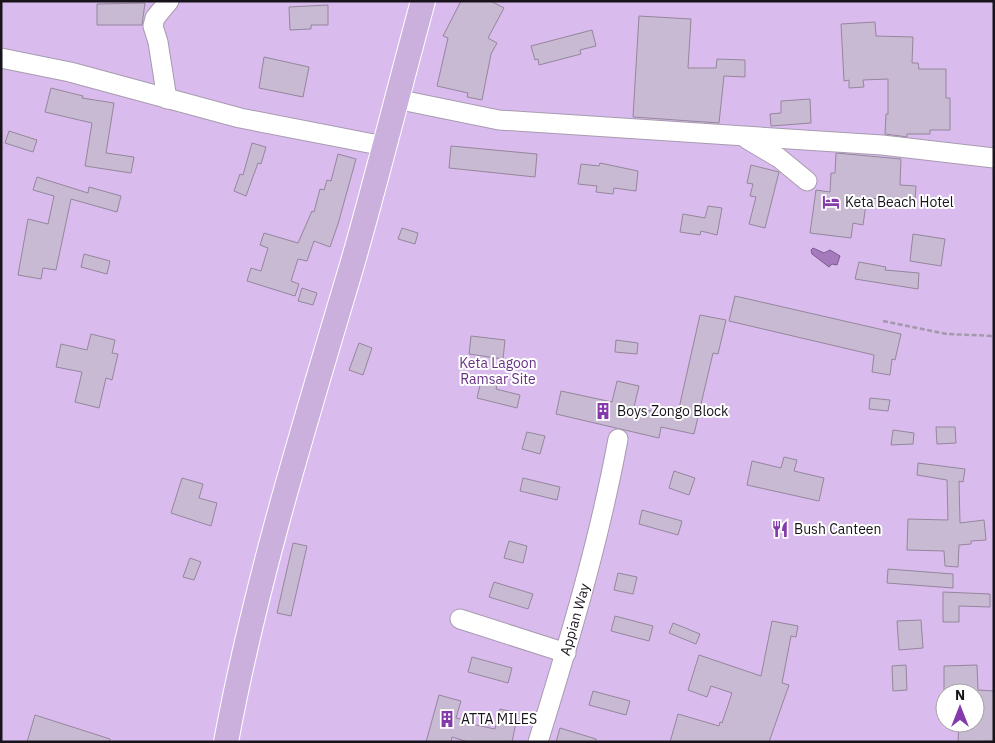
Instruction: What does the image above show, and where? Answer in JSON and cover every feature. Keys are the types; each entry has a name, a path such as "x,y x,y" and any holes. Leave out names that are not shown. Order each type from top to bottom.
{"main road":[{"path":"226,742 260,583 384,146 423,1"}],"street":[{"path":"167,99 158,42 153,26 155,18 169,1"},
{"path":"1,58 70,72 240,118 384,146"},
{"path":"396,99 499,120 882,145 994,158"},
{"path":"744,137 778,158 807,181"},
{"name":"Appian Way","path":"538,742 566,653 607,497 618,439"},
{"path":"460,619 566,653"}],"path":[{"path":"883,321 947,334 994,336"}],"green space":[{"name":"Keta Lagoon Ramsar Site","path":"1,1 994,1 994,742 1,742"}],"shaded area":[{"path":"813,248 824,253 830,250 840,256 837,265 832,264 829,267 812,254 811,250"}],"building":[{"path":"461,1 491,1 504,8 488,38 497,43 491,54 482,100 467,97 468,93 437,86 448,38 443,36"},
{"path":"145,3 142,25 97,25 97,4"},
{"path":"328,5 328,25 311,25 311,29 290,30 289,7"},
{"path":"639,16 691,19 688,68 716,68 717,59 745,60 745,77 724,76 719,123 633,117"},
{"path":"875,22 876,36 913,37 912,63 918,63 919,69 946,69 946,98 950,98 950,130 930,130 930,134 907,134 907,137 885,134 886,114 888,114 888,79 863,80 864,87 849,88 849,80 844,81 841,24"},
{"path":"592,30 596,46 580,50 581,54 539,65 538,59 535,60 531,46"},
{"path":"264,57 309,67 303,97 259,88"},
{"path":"51,88 83,96 82,98 114,103 106,153 134,157 131,173 85,166 92,123 45,112"},
{"path":"810,99 811,123 771,126 770,114 781,113 781,101"},
{"path":"9,131 37,140 33,152 5,143"},
{"path":"252,143 266,147 261,164 258,163 246,196 234,191 240,174 243,175"},
{"path":"451,146 537,154 535,177 449,168"},
{"path":"836,153 901,159 900,185 916,186 915,201 867,198 863,225 853,223 851,238 810,233 816,190 830,192 831,173 835,173"},
{"path":"338,154 356,159 338,224 330,247 314,241 307,261 298,259 291,281 299,284 295,296 247,281 251,268 261,271 268,248 260,245 264,233 298,243 312,211 314,212 320,189 324,190 327,180 331,181"},
{"path":"600,163 638,171 636,191 614,188 613,194 596,192 597,186 578,184 581,164 599,166"},
{"path":"751,165 779,172 765,228 749,224 756,197 750,196 753,184 747,183"},
{"path":"37,177 88,193 89,187 121,196 117,212 71,199 56,270 43,268 41,279 18,275 28,219 48,224 54,196 33,190"},
{"path":"708,206 722,208 717,235 701,231 700,235 680,232 683,214 705,218"},
{"path":"402,228 418,233 415,244 398,239"},
{"path":"913,234 945,239 941,266 910,261"},
{"path":"84,254 110,261 107,274 81,267"},
{"path":"859,262 886,267 885,270 919,273 918,289 855,279"},
{"path":"302,288 317,293 313,305 298,301"},
{"path":"735,296 901,334 895,360 892,359 890,375 872,372 874,355 729,321"},
{"path":"700,315 726,320 718,354 713,353 694,434 661,427 659,438 556,414 561,391 612,402 617,381 639,386 634,407 677,417"},
{"path":"91,334 115,340 112,353 118,354 112,380 106,378 99,408 75,402 82,372 56,367 61,344 87,350"},
{"path":"471,336 505,340 503,359 469,354"},
{"path":"616,340 638,343 637,354 615,352"},
{"path":"359,343 372,348 363,375 349,370"},
{"path":"482,377 498,381 496,389 520,395 517,408 477,398"},
{"path":"870,398 890,400 888,411 869,409"},
{"path":"936,427 955,427 956,443 937,444"},
{"path":"893,430 914,433 913,444 891,445"},
{"path":"527,432 545,436 540,454 522,449"},
{"path":"784,457 797,460 794,471 824,478 819,501 747,485 752,461 781,468"},
{"path":"918,463 965,469 963,482 959,481 960,523 984,520 986,540 971,541 971,544 959,545 958,567 945,566 944,551 907,550 908,519 948,520 947,480 917,475"},
{"path":"674,471 695,478 689,495 669,488"},
{"path":"182,478 203,484 199,498 217,503 211,526 171,513"},
{"path":"523,478 560,487 557,500 520,491"},
{"path":"642,510 682,521 678,535 639,524"},
{"path":"509,541 527,546 523,563 504,558"},
{"path":"293,543 307,546 291,616 277,613"},
{"path":"190,558 201,562 194,580 183,577"},
{"path":"888,569 953,574 953,588 887,583"},
{"path":"618,573 637,577 633,594 614,590"},
{"path":"494,582 533,594 528,609 489,597"},
{"path":"943,592 990,594 990,607 959,606 959,622 943,622"},
{"path":"615,616 653,626 649,641 611,631"},
{"path":"921,620 923,648 899,650 897,621"},
{"path":"772,621 798,626 796,637 791,636 782,683 789,685 769,742 670,742 678,714 719,726 720,722 722,723 732,693 711,686 707,697 688,690 699,655 761,676"},
{"path":"673,623 700,634 696,644 669,633"},
{"path":"472,657 512,668 508,683 468,672"},
{"path":"906,665 907,690 893,691 892,666"},
{"path":"977,665 978,683 944,683 944,666"},
{"path":"985,690 994,691 994,741 958,742 958,733 985,733"},
{"path":"593,691 630,701 626,715 589,705"},
{"path":"439,695 461,701 456,718 468,721 467,723 495,729 500,709 518,713 512,742 468,742 452,737 451,742 426,742"},
{"path":"35,715 110,739 110,742 27,742"},
{"path":"560,728 596,739 596,742 556,742"}],"place":[{"name":"Keta Beach Hotel","path":"831,202"},
{"name":"Boys Zongo Block","path":"603,411"},
{"name":"Bush Canteen","path":"780,529"},
{"name":"ATTA MILES","path":"447,719"}]}
